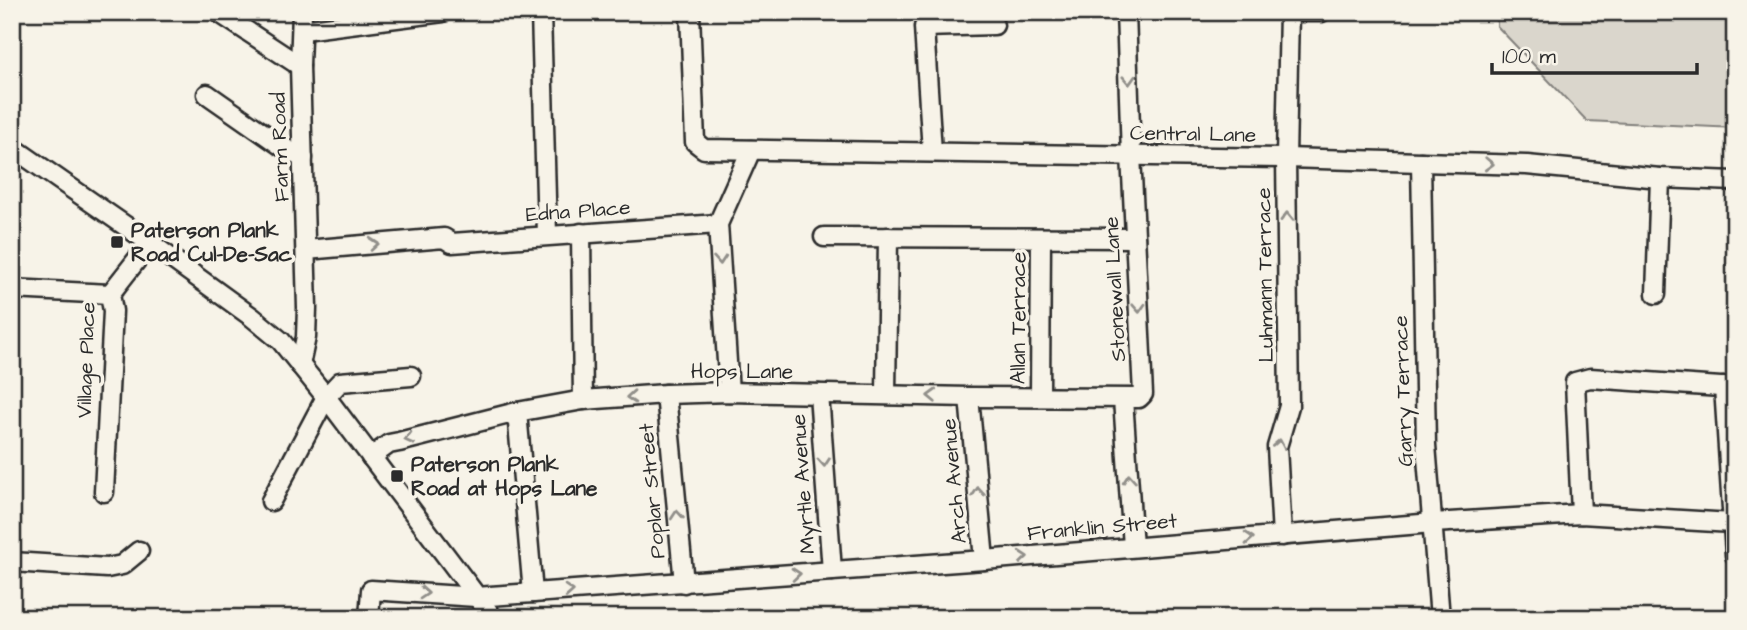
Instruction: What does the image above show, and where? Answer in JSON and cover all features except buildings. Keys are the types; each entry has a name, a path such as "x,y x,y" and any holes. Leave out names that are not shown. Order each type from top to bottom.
{"street":[{"path":"218,12 300,66"},
{"path":"303,21 443,12"},
{"path":"541,12 547,235"},
{"name":"Central Lane","path":"690,12 695,142 704,149 1286,158 1527,165 1660,178 1735,181"},
{"name":"Stonewall Lane","path":"1123,399 1139,398 1143,394 1126,12"},
{"path":"1289,12 1321,12"},
{"name":"Luhmann Terrace","path":"1282,536 1277,447 1289,406 1286,158 1289,12"},
{"name":"Farm Road","path":"300,365 306,337 300,66 303,21"},
{"path":"932,152 924,27 995,25"},
{"path":"207,94 303,158"},
{"path":"12,148 150,243 281,341 493,618"},
{"path":"729,392 718,224 751,150"},
{"name":"Garry Terrace","path":"1421,162 1426,445 1440,618"},
{"path":"1656,294 1660,178"},
{"name":"Edna Place","path":"306,250 444,237 452,243 718,224"},
{"path":"581,233 583,400"},
{"name":"Allan Terrace","path":"824,237 1135,238"},
{"path":"886,394 887,237"},
{"name":"Allan Terrace","path":"1040,397 1041,239"},
{"name":"Village Place","path":"104,492 113,311 110,294 150,243"},
{"path":"12,289 110,294"},
{"path":"271,501 326,397 340,382 411,376"},
{"path":"1581,514 1575,382 1590,378 1729,387 1735,555"},
{"name":"Hops Lane","path":"371,457 389,444 517,412 583,400 729,392 1123,399"},
{"name":"Poplar Street","path":"666,394 684,583"},
{"name":"Myrtle Avenue","path":"819,394 832,571"},
{"name":"Arch Avenue","path":"969,397 984,560"},
{"path":"1123,399 1133,547"},
{"path":"517,412 533,593"},
{"name":"Franklin Street","path":"369,618 371,590 476,597 984,560 1433,523 1581,514 1732,523"},
{"path":"12,562 107,568 122,565 139,551"}],"shaded area":[{"path":"1497,12 1735,12 1735,128 1587,121 1497,26"}],"place":[{"name":"Paterson Plank Road Cul-De-Sac","path":"117,242"},
{"name":"Paterson Plank Road at Hops Lane","path":"397,476"}]}
